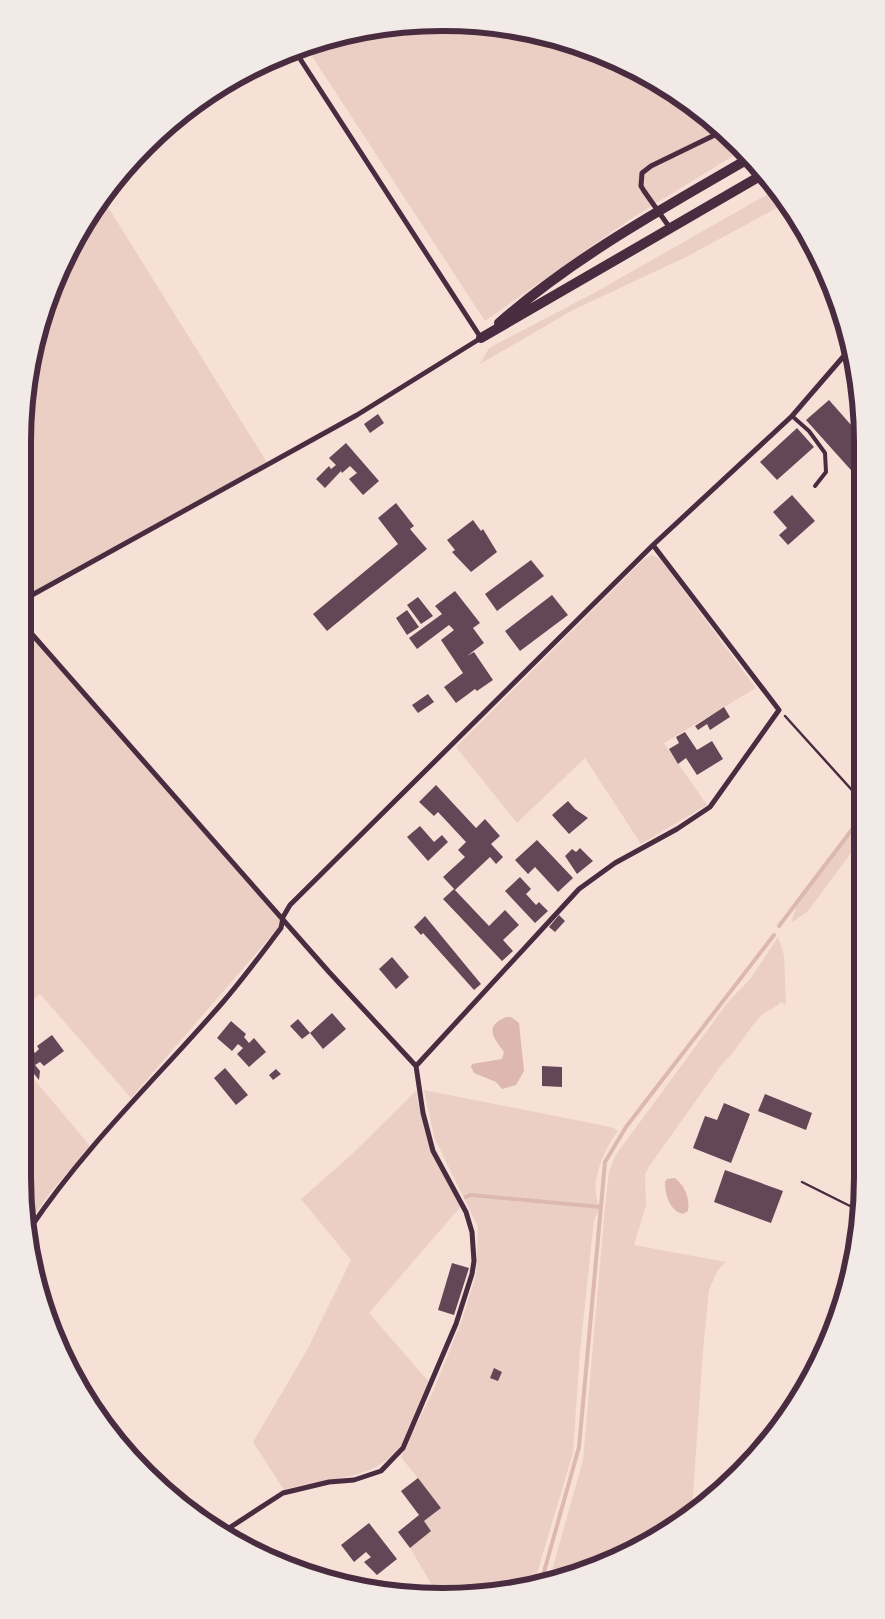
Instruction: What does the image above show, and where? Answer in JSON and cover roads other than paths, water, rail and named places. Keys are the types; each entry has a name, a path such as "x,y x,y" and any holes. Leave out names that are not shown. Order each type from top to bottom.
{"main road":[{"path":"481,338 531,295 597,249 743,162"},
{"path":"481,338 757,178"}],"street":[{"path":"31,596 357,415 481,338 300,57"},
{"path":"670,228 641,186 642,173 651,166 716,135"},
{"path":"34,1222 49,1200 88,1152 224,1001 281,928 283,917 290,905 653,545 792,416 844,355"},
{"path":"416,1066 579,889 615,863 677,830 710,807 779,710 653,545"},
{"path":"31,633 283,917 329,972 416,1066 423,1113 433,1151 466,1212 472,1232 474,1261 472,1274 456,1324 403,1448 381,1471 354,1480 329,1482 283,1493 229,1528"}],"lane":[{"path":"792,416 809,431 825,453 826,472 815,486"}],"waterway":[{"path":"779,926 854,827"},
{"path":"543,1575 579,1447 605,1162 626,1127 774,935"},
{"path":"466,1197 470,1195 601,1207"}]}
